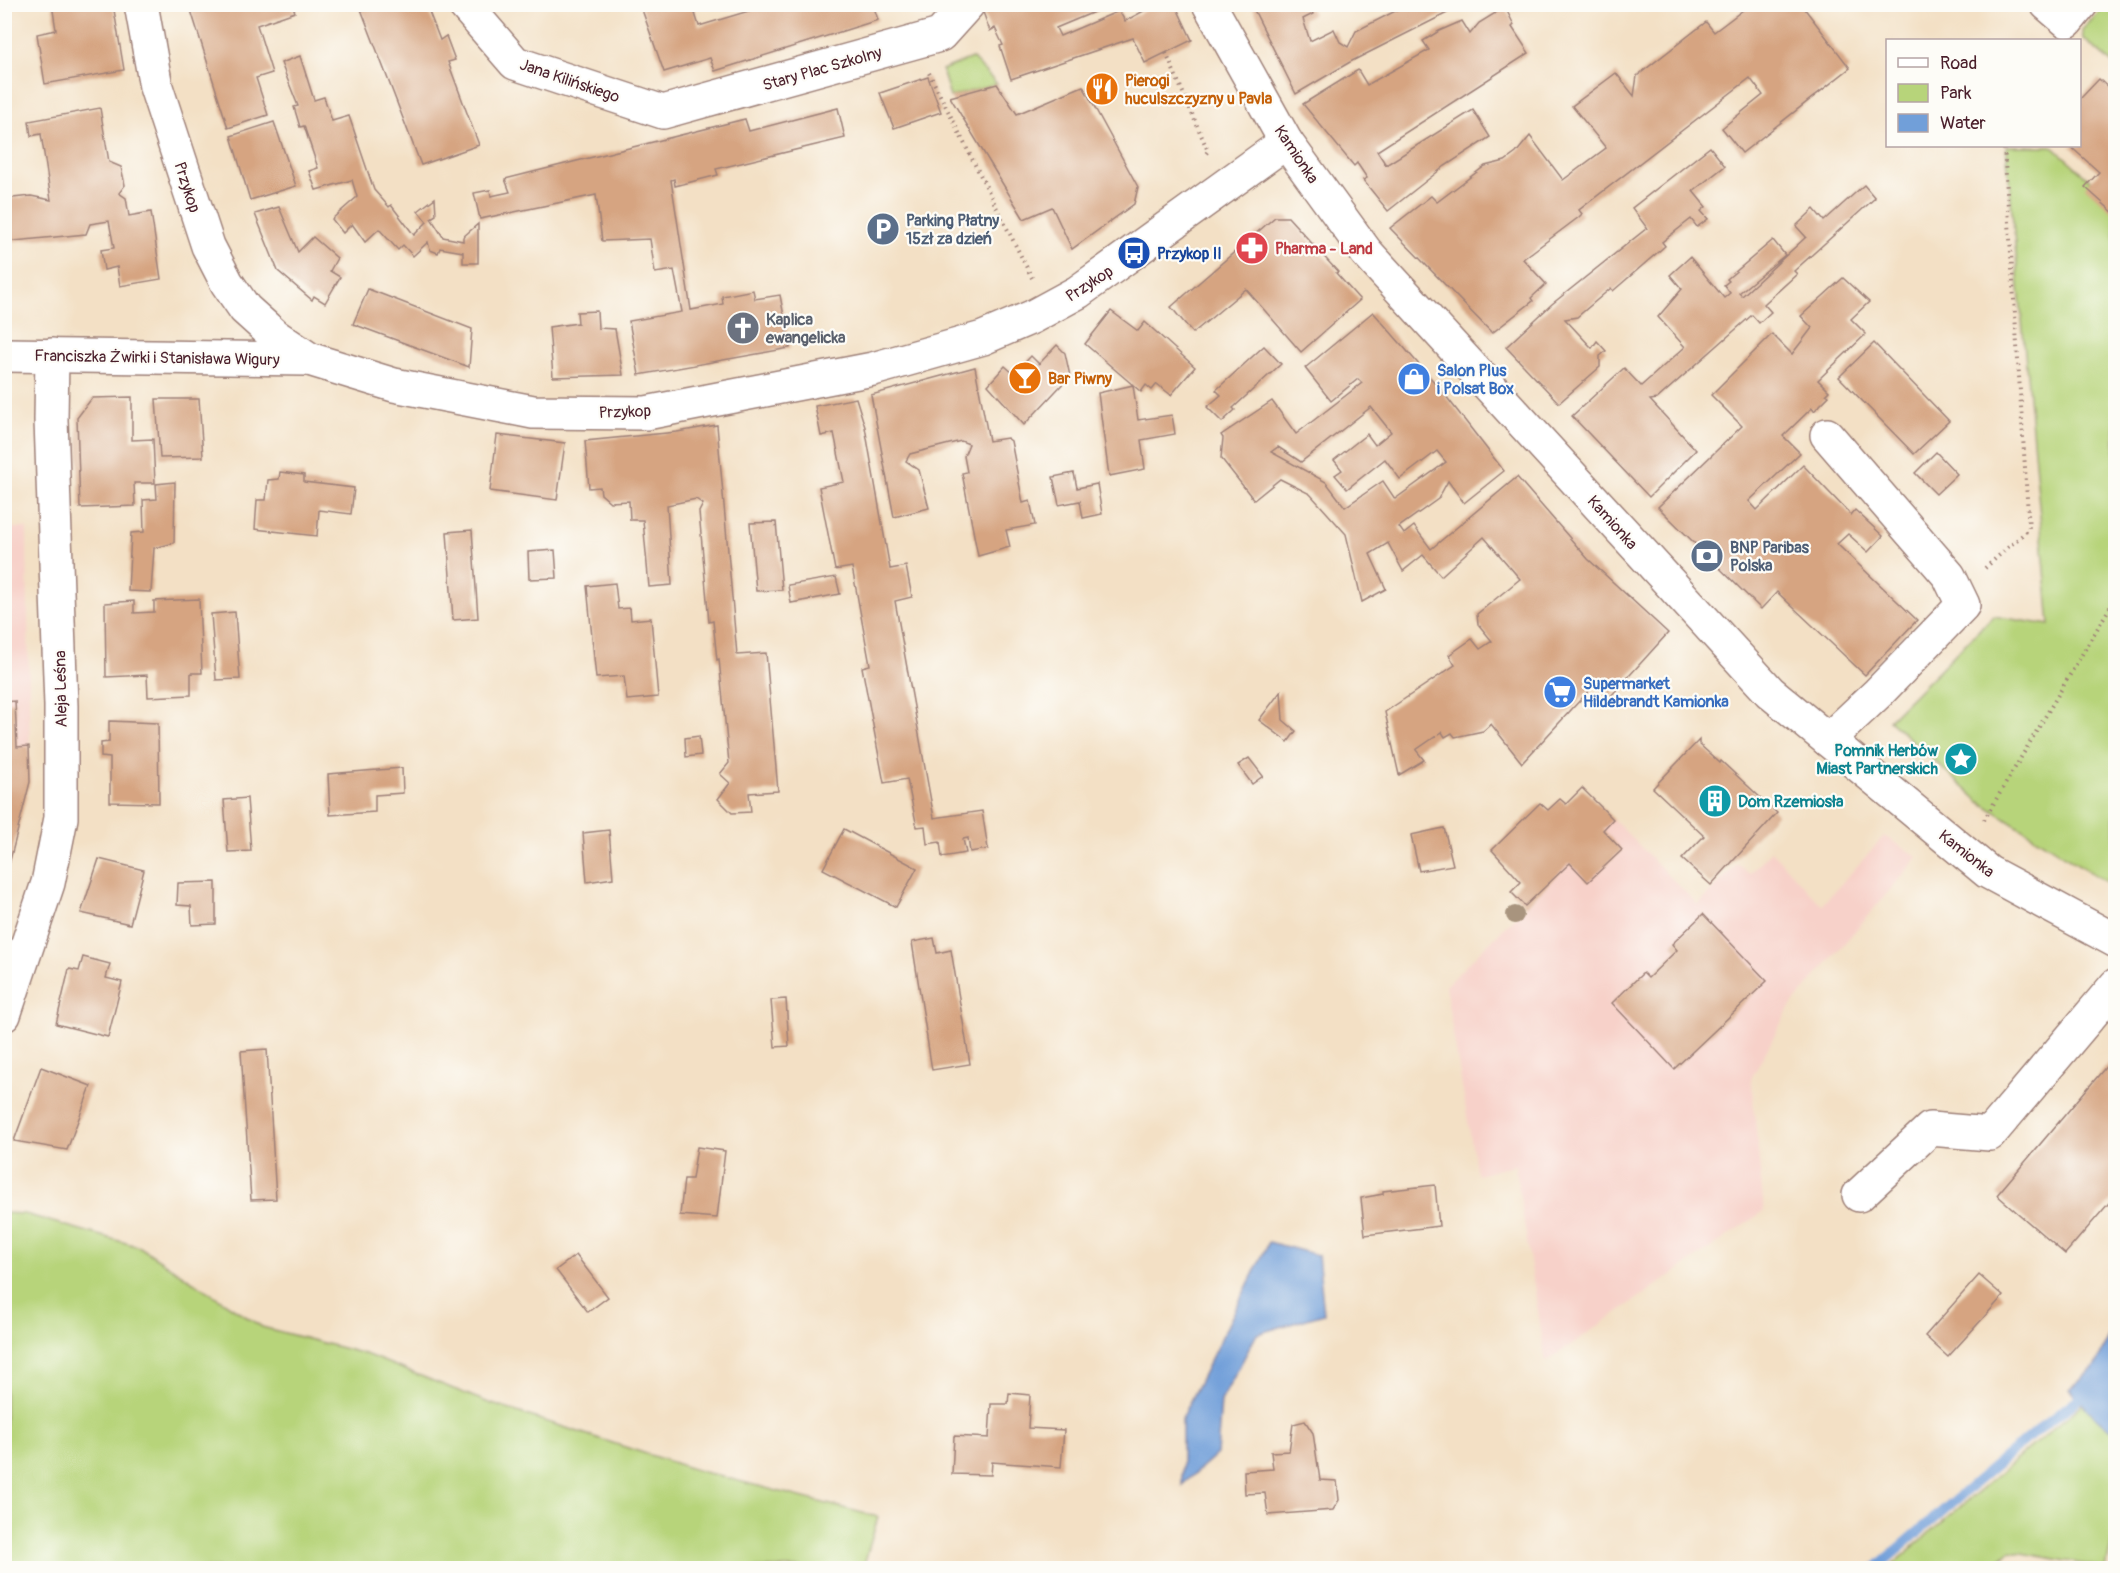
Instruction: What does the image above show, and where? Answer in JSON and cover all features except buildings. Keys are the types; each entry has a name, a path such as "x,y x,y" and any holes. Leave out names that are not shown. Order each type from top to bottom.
{"street":[{"name":"Przykop","path":"141,4 156,87 208,246 227,283 245,309 275,336 309,359 394,385 533,412 646,413 873,369 982,338 1050,307 1088,286 1286,142"},
{"name":"Jana Kilińskiego","path":"464,4 515,63 663,112"},
{"name":"Stary Plac Szkolny","path":"663,112 940,35 968,4"},
{"name":"Kamionka","path":"1209,4 1286,142 1366,252 1770,693 1988,872 2115,941"},
{"path":"2047,4 2067,21 2081,4"},
{"name":"Franciszka Żwirki i Stanisława Wigury","path":"4,355 309,359"},
{"name":"Aleja Leśna","path":"4,1015 48,883 61,818 61,706 52,432 52,355"},
{"path":"1827,435 1949,576 1963,605 1878,693 1828,740"},
{"path":"1859,1195 1930,1129 1990,1134 2115,985"}],"path":[{"path":"1139,4 1142,12"},
{"path":"914,43 1032,278"},
{"path":"1166,53 1208,151 1202,159"},
{"path":"1957,593 2029,529 2004,147"},
{"path":"1984,820 2115,597"}],"shaded area":[{"path":"5,528 27,528 30,779 5,882"},
{"path":"1613,819 1698,905 1737,864 1750,874 1771,851 1822,905 1884,836 1918,857 1790,1007 1751,1079 1764,1211 1546,1362 1515,1165 1477,1175 1445,986 1570,863 1588,881 1622,851 1603,830"}],"green space":[{"path":"2106,5 2115,5 2115,66 2083,38 2082,30"},
{"path":"972,58 997,84 950,97 942,70"},
{"path":"2006,147 2053,147 2115,202 2115,888 1980,802 1889,720 1993,616 2050,625"},
{"path":"5,1213 25,1214 140,1247 262,1327 365,1354 489,1403 696,1470 878,1517 863,1568 5,1568"},
{"path":"2083,1403 2115,1433 2115,1528 2106,1568 2010,1551 1990,1568 1888,1568"}],"water":[{"path":"1269,1242 1318,1255 1324,1314 1257,1334 1221,1401 1217,1454 1182,1485 1182,1417"},
{"path":"2115,1320 2115,1433 2088,1410 2069,1389 2096,1366"}],"waterway":[{"path":"1876,1568 2036,1431 2090,1390"}],"place":[{"name":"Pierogi huculszczyzny u Pavla","path":"1102,89"},
{"name":"Parking Płatny 15zł za dzień","path":"883,229"},
{"name":"Pharma - Land","path":"1252,248"},
{"name":"Przykop II","path":"1134,253"},
{"name":"Kaplica ewangelicka","path":"743,328"},
{"name":"Bar Piwny","path":"1025,378"},
{"name":"Salon Plus i Polsat Box","path":"1414,379"},
{"name":"BNP Paribas Polska","path":"1707,556"},
{"name":"Supermarket Hildebrandt Kamionka","path":"1560,692"},
{"name":"Pomnik Herbów Miast Partnerskich","path":"1961,759"},
{"name":"Dom Rzemiosła","path":"1715,801"}]}
